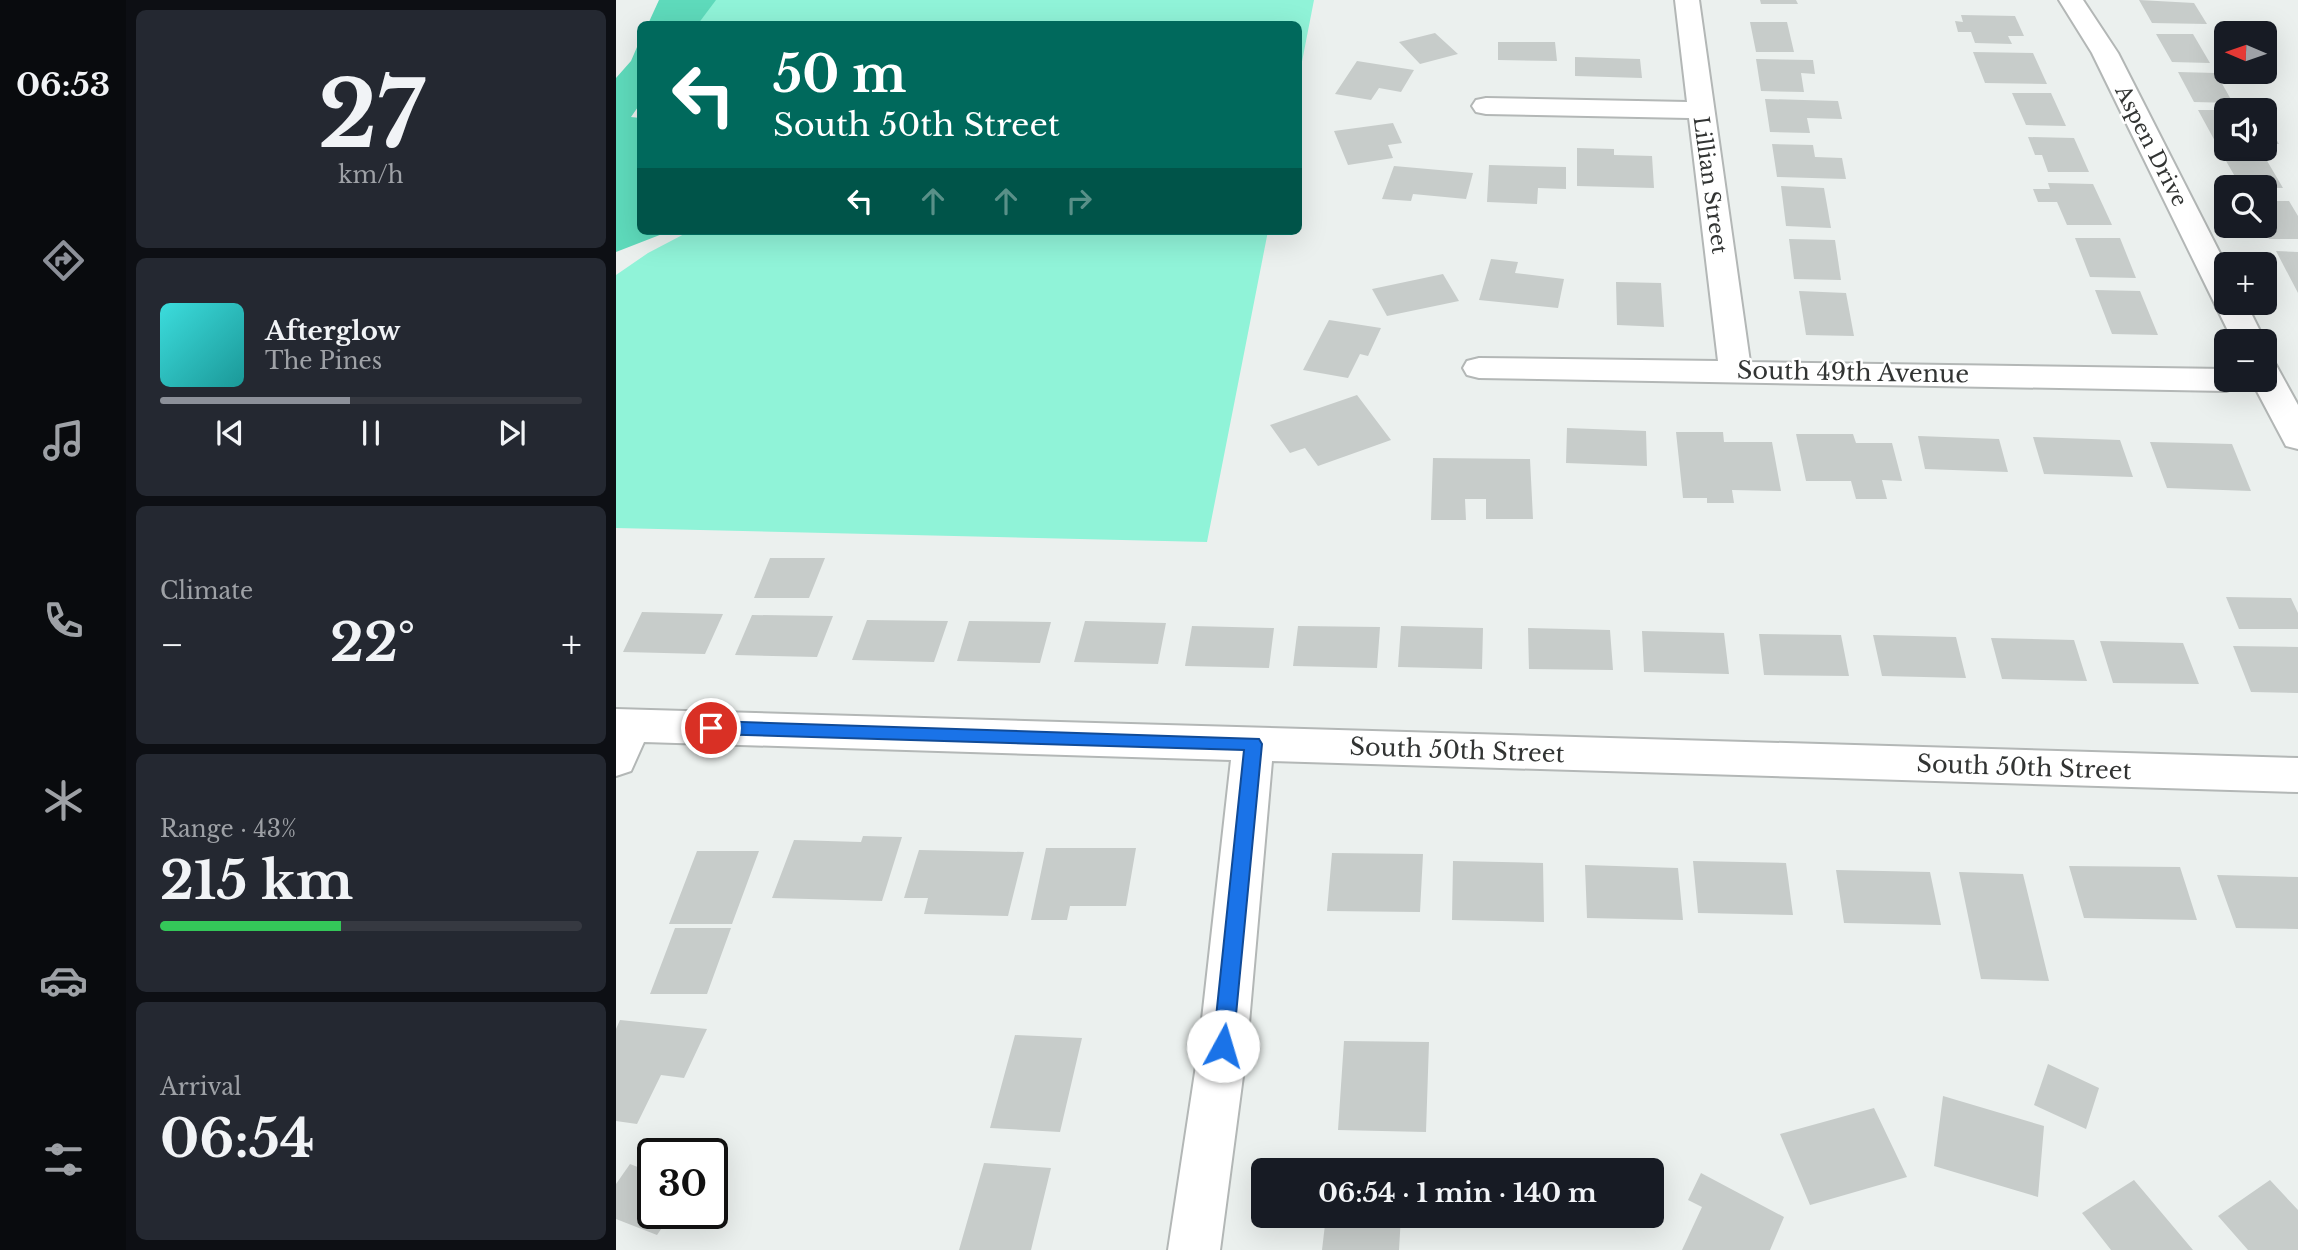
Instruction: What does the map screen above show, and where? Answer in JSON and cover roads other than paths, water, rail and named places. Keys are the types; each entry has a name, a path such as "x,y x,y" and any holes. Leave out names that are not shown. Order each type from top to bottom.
{"street":[{"name":"Lillian Street","path":"1687,0 1735,370"},
{"name":"Aspen Drive","path":"2071,0 2105,53 2214,272"},
{"path":"1486,106 1700,110"},
{"name":"South 49th Avenue","path":"1479,368 2214,380"},
{"path":"2275,392 2298,438"},
{"name":"South 50th Street","path":"621,736 1253,744 2298,775"},
{"path":"1194,1250 1223,1046 1253,744"}]}
